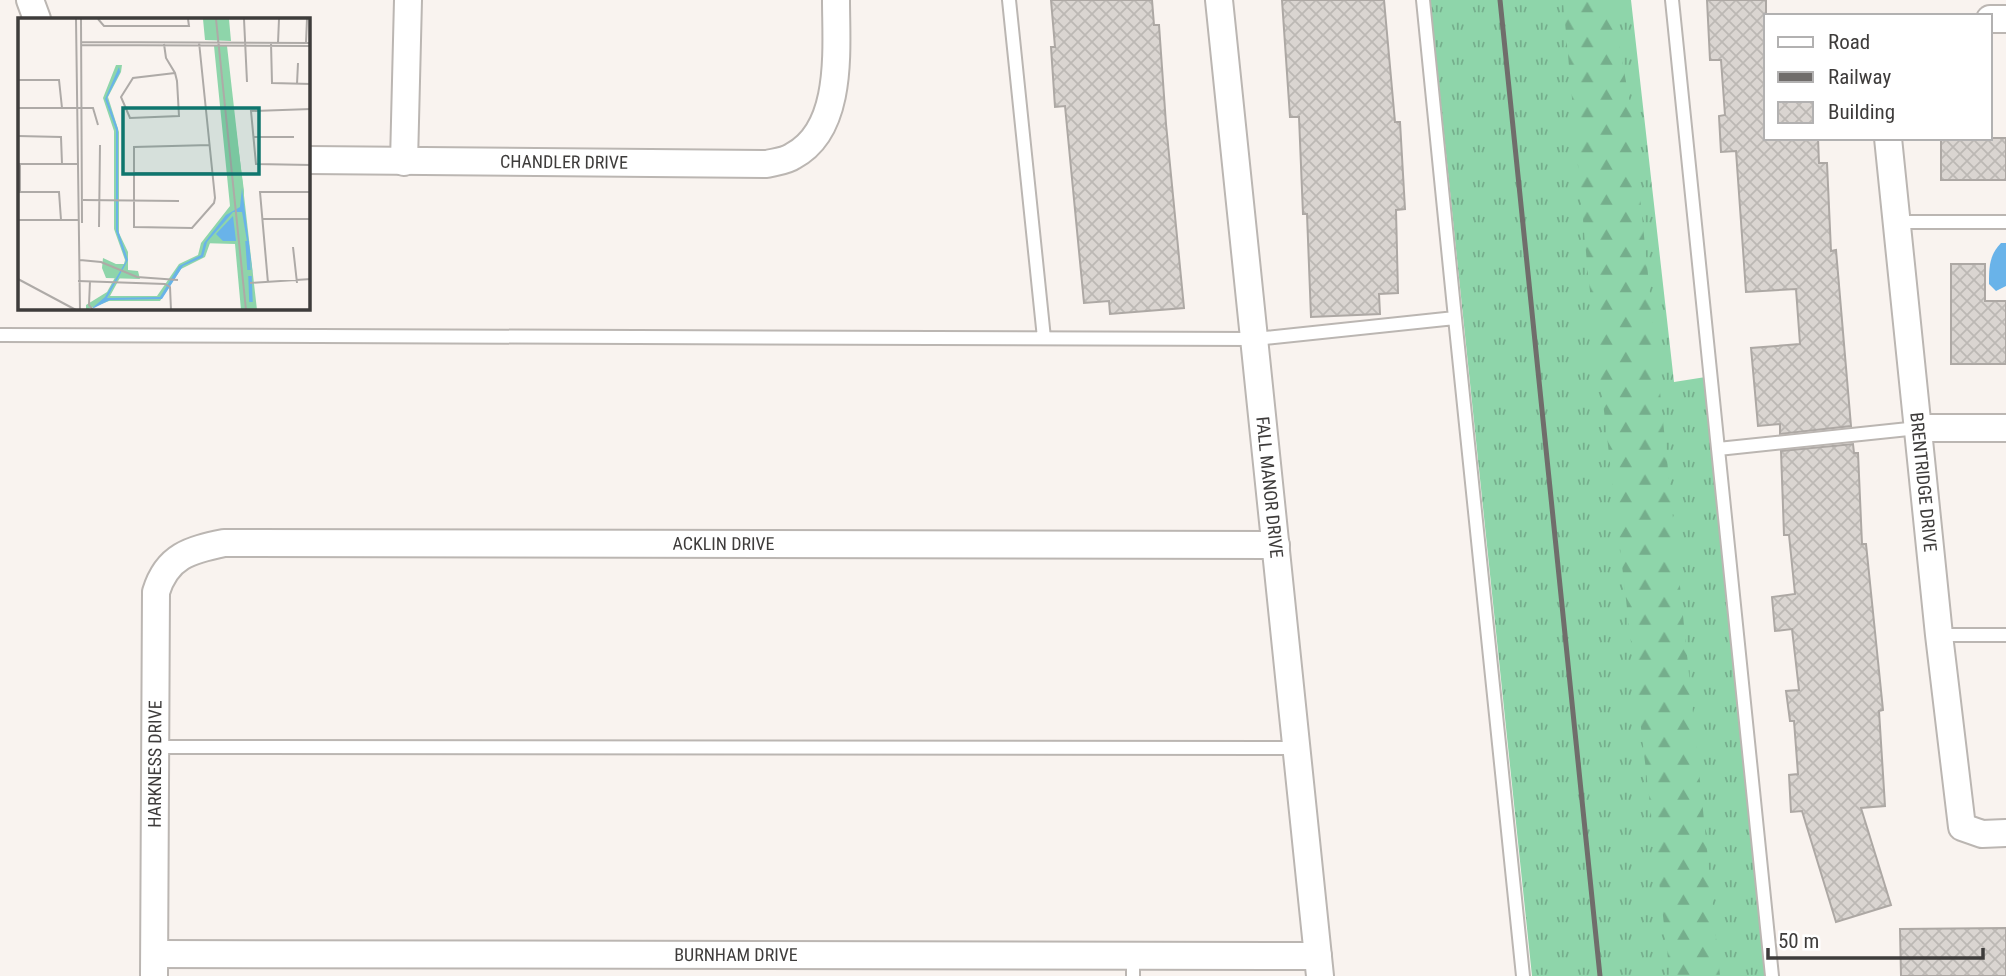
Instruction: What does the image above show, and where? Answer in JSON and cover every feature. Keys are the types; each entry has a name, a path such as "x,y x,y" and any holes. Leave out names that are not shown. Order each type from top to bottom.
{"street":[{"path":"30,0 37,18"},
{"path":"404,162 408,0"},
{"name":"CHANDLER DRIVE","path":"310,160 767,164 792,157 813,142 826,115 836,76 836,0"},
{"name":"FALL MANOR DRIVE","path":"1219,0 1319,966"},
{"name":"BRENTRIDGE DRIVE","path":"1888,140 1939,635 1962,827 1982,834 2006,833"},
{"path":"1918,428 2006,428"},
{"name":"ACKLIN DRIVE","path":"175,560 198,548 224,543 1276,545"},
{"name":"HARKNESS DRIVE","path":"155,965 156,592 161,575 175,560"},
{"name":"BURNHAM DRIVE","path":"155,965 1319,966"}],"lane":[{"path":"1009,0 1044,338"},
{"path":"1423,0 1523,976"},
{"path":"1672,0 1772,976"},
{"path":"1897,222 2006,222"},
{"path":"0,335 1255,339 1455,318"},
{"path":"1718,449 1918,428"},
{"path":"1939,635 2006,635"},
{"path":"157,747 1297,748"}],"green space":[{"path":"1430,0 1631,0 1674,382 1712,376 1772,976 1532,976"},
{"path":"1563,0 1611,0 1631,109 1720,976 1670,976 1588,274"}],"water":[{"path":"2001,243 2006,243 2006,286 1996,291 1989,284 1990,267 1994,252"}],"building":[{"path":"1051,0 1152,0 1154,25 1159,25 1184,308 1110,314 1109,301 1084,303 1065,106 1055,107 1051,47 1055,47"},
{"path":"1282,0 1384,0 1395,122 1400,122 1405,209 1396,210 1398,293 1379,294 1380,314 1311,317 1307,214 1303,214 1299,117 1290,117"},
{"path":"1707,0 1766,0 1764,140 1818,140 1819,163 1827,163 1831,251 1836,250 1851,426 1780,434 1780,424 1758,426 1751,348 1800,344 1796,289 1746,292 1736,151 1721,152 1719,116 1725,115 1721,60 1710,60"},
{"path":"2006,138 2006,180 1941,180 1941,140"},
{"path":"1951,264 1985,264 1985,301 2006,301 2006,364 1951,364"},
{"path":"1853,444 1854,453 1858,453 1862,544 1866,544 1883,710 1879,711 1885,806 1861,808 1891,905 1836,922 1802,811 1791,812 1789,775 1798,774 1794,721 1790,721 1786,691 1799,690 1792,629 1775,631 1772,597 1795,594 1789,535 1784,535 1781,451"},
{"path":"2006,928 2006,976 1901,976 1900,929"}],"railway":[{"path":"1500,0 1600,976"}]}
